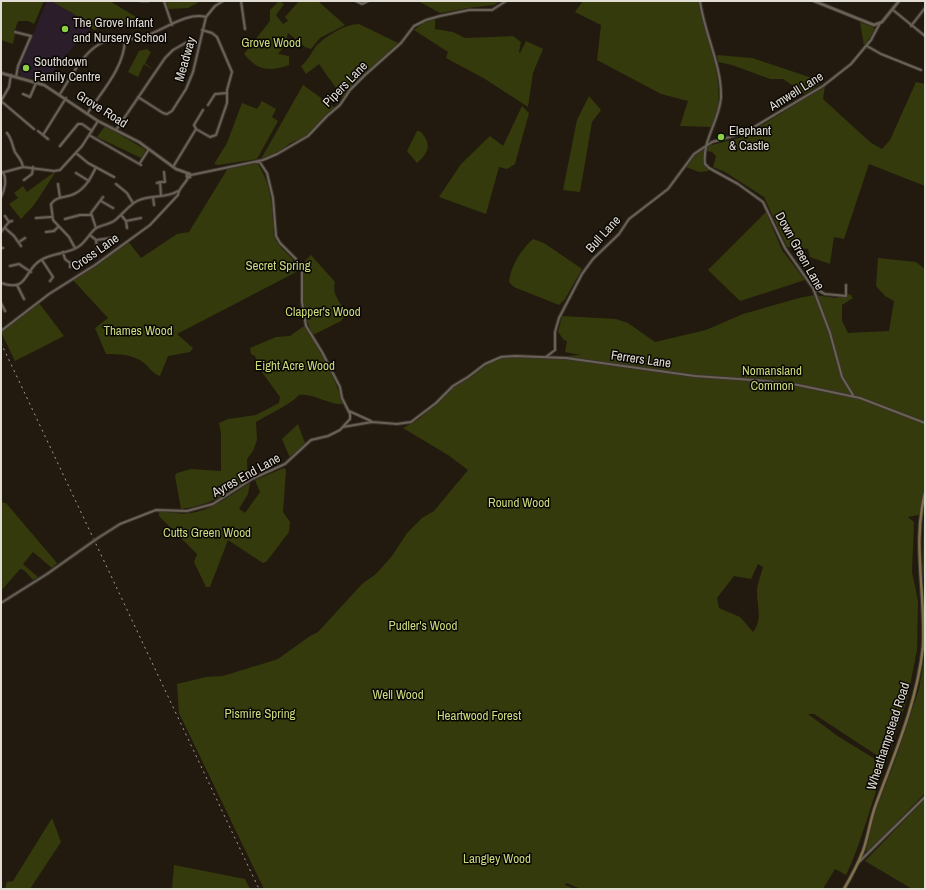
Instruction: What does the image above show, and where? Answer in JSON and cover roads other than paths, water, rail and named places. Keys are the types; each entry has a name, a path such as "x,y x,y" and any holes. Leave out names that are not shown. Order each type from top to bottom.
{"main road":[{"name":"Wheathampstead Road","path":"844,889 865,846 874,809 896,752 910,708 921,659 924,602 919,569 919,522 925,493"}],"street":[{"path":"141,1 148,1"},
{"path":"164,1 172,25"},
{"name":"Meadway","path":"138,97 162,113 170,112 190,82 206,17 215,6 223,1"},
{"path":"241,1 245,29"},
{"path":"356,1 362,4 368,1"},
{"name":"Pipers Lane","path":"189,176 259,161 277,154 308,136 340,105 360,80 401,43 414,26 426,20 469,10 492,10 506,1"},
{"name":"Down Green Lane","path":"700,1 716,64 721,99 716,122 707,144 705,164 709,168 730,178 760,198 785,248 813,288 830,333 842,377 854,396"},
{"path":"814,1 874,25 878,30"},
{"path":"874,25 880,23 893,10 899,1"},
{"path":"912,26 925,8"},
{"path":"893,10 925,36"},
{"path":"60,94 91,49 106,41 143,37 196,15 206,17"},
{"name":"Amwell Lane","path":"707,144 737,135 754,127 823,86 851,64 867,46 878,30 880,23"},
{"path":"196,129 210,137 216,135 226,106 232,70 217,37 212,33 202,30"},
{"path":"15,32 31,36 16,76"},
{"path":"87,114 121,62 124,54 125,40"},
{"path":"116,131 169,53 187,42 199,44"},
{"path":"867,46 881,54 921,70"},
{"name":"Grove Road","path":"1,73 37,82 60,94 98,121 139,142 173,167 189,176"},
{"path":"11,75 9,87 1,101 34,128"},
{"path":"23,94 30,97 37,82"},
{"path":"208,105 215,94 227,93"},
{"path":"42,135 66,98"},
{"path":"173,167 196,129 194,125 203,110"},
{"path":"1,197 4,192 5,178 2,172 23,167 58,171 76,153 98,121"},
{"path":"60,146 78,124 82,124 92,131"},
{"path":"38,131 48,139"},
{"path":"7,133 12,141 15,152 22,160 23,167"},
{"path":"89,135 141,164 149,149"},
{"name":"Bull Lane","path":"546,357 555,350 555,332 562,309 593,258 619,234 629,220 668,189 694,154 707,144"},
{"path":"76,153 114,177"},
{"path":"259,161 267,173 273,198 278,240 296,259 302,272 302,302 306,326 322,352 340,387 345,406 349,411 350,419 343,427"},
{"path":"24,180 32,174 33,167"},
{"path":"75,249 70,238 58,227 51,217 51,204 60,198 75,194 89,181 96,167"},
{"path":"157,183 165,182 164,172"},
{"path":"76,173 89,181"},
{"name":"Cross Lane","path":"1,331 49,294 95,265 150,224 178,195 178,191 185,184 189,176"},
{"path":"160,182 161,196"},
{"path":"58,184 60,198"},
{"path":"116,184 127,194 133,203"},
{"path":"1,283 5,285 17,285 25,280 36,263 75,249 96,228 110,224 133,203 153,196 172,194 178,191"},
{"path":"153,196 154,205"},
{"path":"91,215 104,197"},
{"path":"101,201 113,208"},
{"path":"65,219 83,215 91,215"},
{"path":"91,215 96,228"},
{"path":"121,215 126,221 126,228"},
{"path":"5,216 9,222"},
{"path":"36,218 51,217"},
{"path":"126,221 141,218"},
{"path":"1,232 9,222 12,221"},
{"path":"46,232 54,231 58,227"},
{"path":"5,228 21,246"},
{"path":"90,235 96,240 97,249"},
{"path":"19,242 25,238"},
{"path":"96,240 111,238"},
{"path":"64,252 65,259 70,263"},
{"path":"42,260 53,277 50,280"},
{"path":"70,263 82,260"},
{"path":"10,266 19,264 31,272"},
{"path":"17,285 24,299"},
{"path":"813,288 830,295 846,296 846,285"},
{"path":"815,296 822,293"},
{"path":"1,303 5,311"},
{"name":"Ferrers Lane","path":"343,427 372,422 397,424 411,422 436,403 453,386 468,378 478,368 494,358 501,356 546,357 624,365 695,376 766,381 815,388 854,396 896,410 925,423"},
{"name":"Ferrers Lane","path":"349,411 372,422"},
{"name":"Ayres End Lane","path":"1,603 47,574 88,544 124,522 156,510 187,511 213,504 252,479 285,464 311,440 328,436 343,427"},
{"path":"857,863 867,856 925,797"}],"railway":[{"path":"1,343 259,889"}],"place":[{"name":"The Grove Infant and Nursery School","path":"65,29"},
{"name":"Southdown Family Centre","path":"26,68"},
{"name":"Elephant & Castle","path":"721,137"}],"park label":[{"name":"Grove Wood","path":"271,42"},
{"name":"Secret Spring","path":"278,265"},
{"name":"Clapper's Wood","path":"323,311"},
{"name":"Thames Wood","path":"138,330"},
{"name":"Eight Acre Wood","path":"295,365"},
{"name":"Nomansland Common","path":"772,378"},
{"name":"Round Wood","path":"519,502"},
{"name":"Cutts Green Wood","path":"207,532"},
{"name":"Pudler's Wood","path":"423,625"},
{"name":"Well Wood","path":"398,694"},
{"name":"Pismire Spring","path":"260,713"},
{"name":"Heartwood Forest","path":"479,715"},
{"name":"Langley Wood","path":"497,858"}]}
